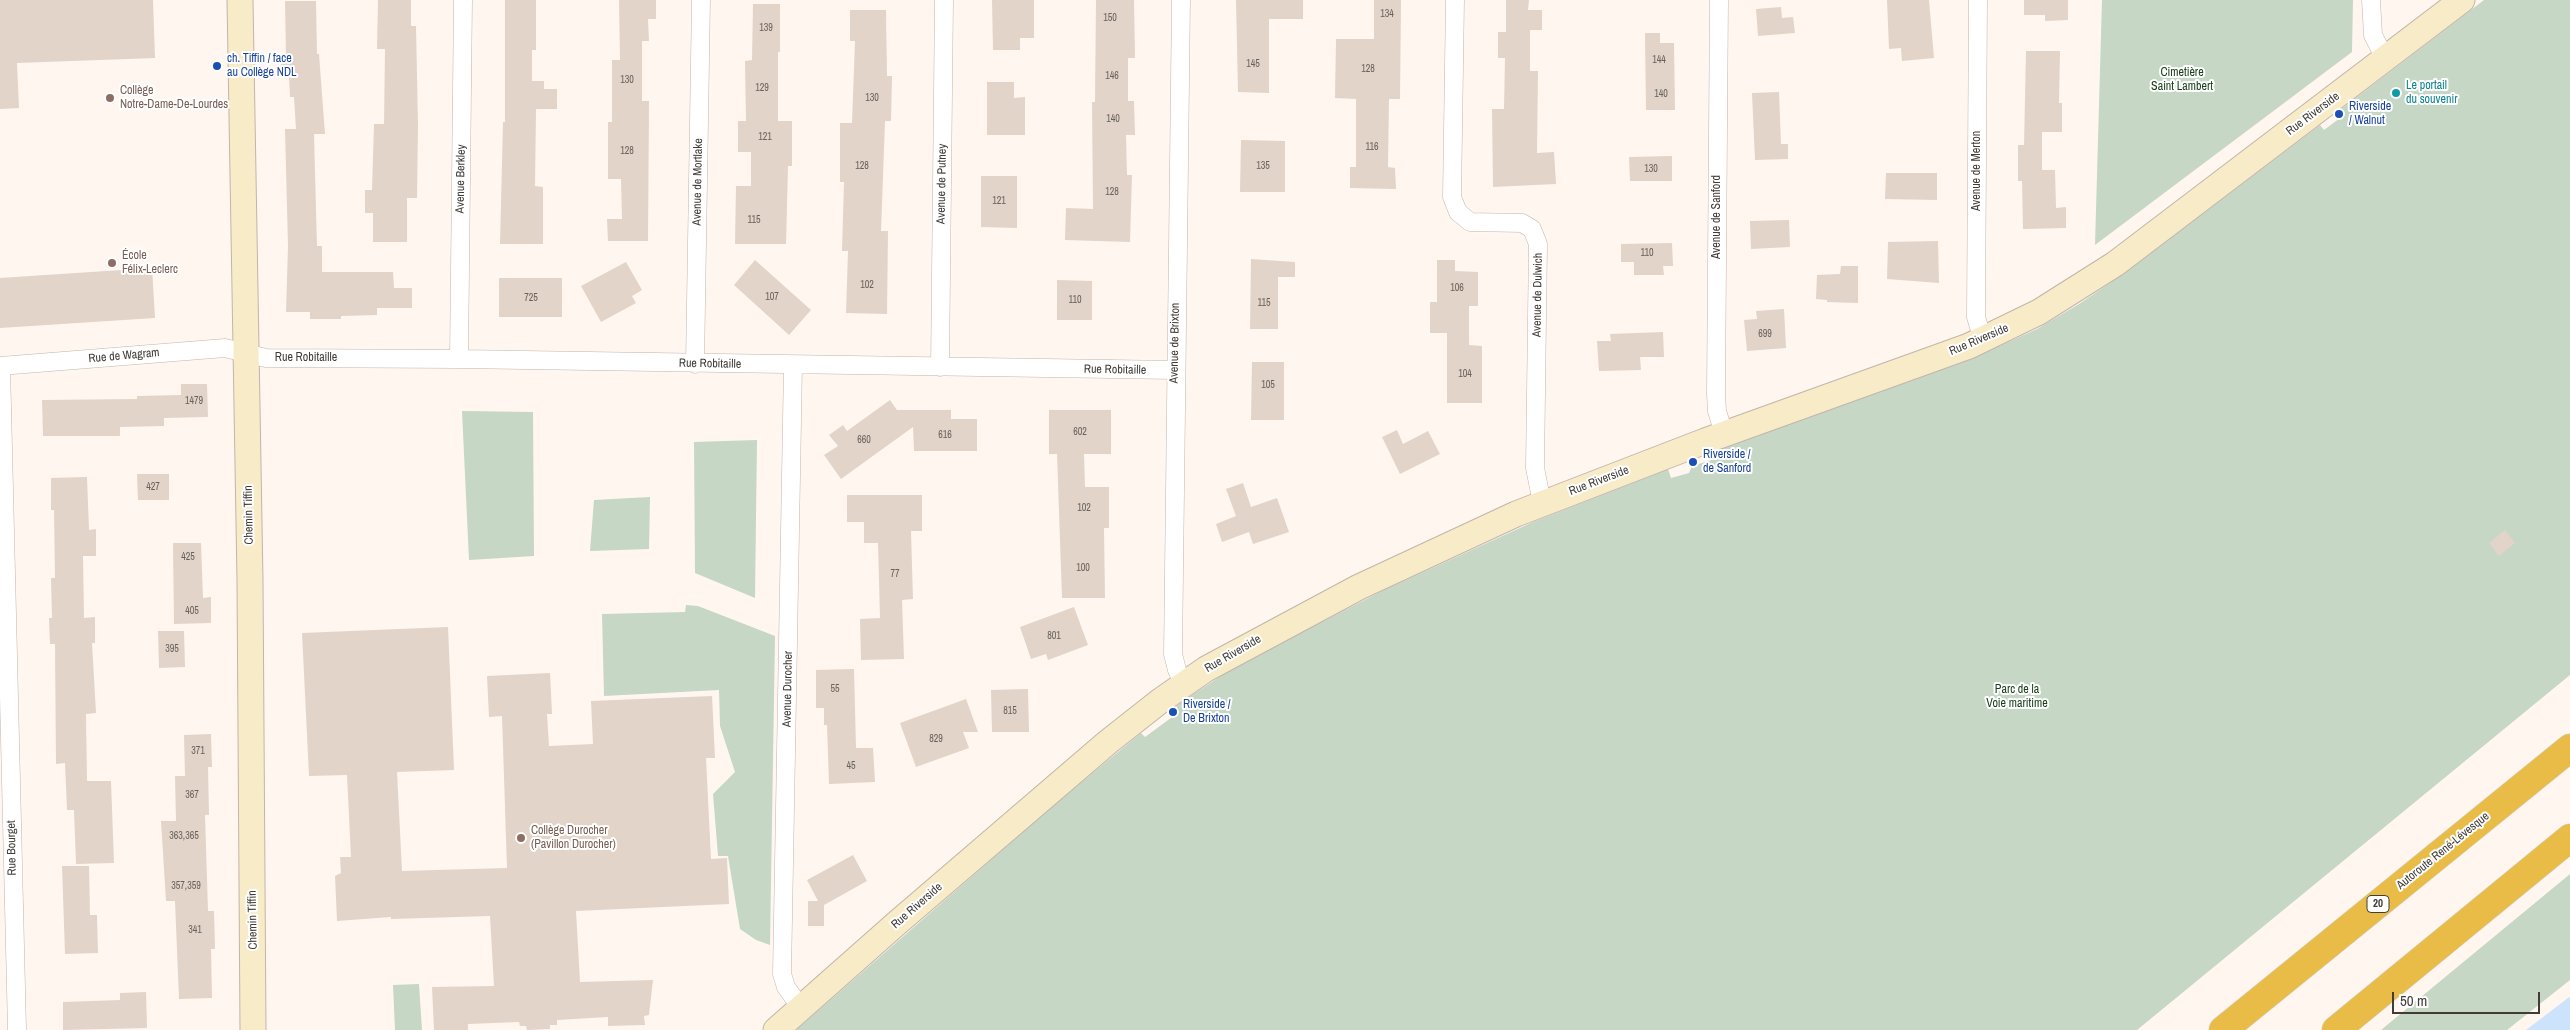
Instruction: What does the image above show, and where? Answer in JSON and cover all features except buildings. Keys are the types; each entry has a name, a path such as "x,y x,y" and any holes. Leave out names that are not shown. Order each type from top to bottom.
{"highway":[{"name":"Autoroute René-Lévesque","path":"2223,1030 2570,748"},
{"path":"2336,1030 2570,838"}],"street":[{"name":"Chemin Tiffin","path":"240,0 247,354 254,963 253,1030"},
{"name":"Avenue Berkley","path":"458,359 463,0"},
{"name":"Avenue de Mortlake","path":"695,364 701,0"},
{"name":"Avenue de Putney","path":"940,367 944,0"},
{"name":"Avenue de Brixton","path":"1181,0 1172,654 1184,684"},
{"name":"Avenue de Dulwich","path":"1455,0 1452,197 1458,212 1470,222 1522,223 1532,229 1538,244 1535,468 1542,503"},
{"name":"Avenue de Sanford","path":"1718,0 1716,394 1717,411 1724,434"},
{"name":"Avenue de Merton","path":"1978,0 1976,317 1984,340"},
{"path":"2371,0 2372,35 2385,59"},
{"name":"Rue Riverside","path":"776,1030 1137,718 1184,684 1234,652 1351,591 1542,503 1724,434 1984,340 2059,301 2109,268 2462,0"},
{"name":"Rue de Wagram","path":"0,366 225,348 247,354"},
{"name":"Rue Robitaille","path":"247,354 266,358 458,359 1175,370"},
{"name":"Avenue Durocher","path":"793,365 782,974 786,987 801,1008"},
{"name":"Rue Bourget","path":"0,366 17,1030"}],"green space":[{"name":"Cimetière Saint Lambert","path":"2102,0 2353,0 2352,52 2095,245"},
{"name":"Parc de la Voie maritime","path":"2484,0 2570,0 2570,675 2137,1030 796,1030 1055,804 1141,733 1145,737 1179,712 1176,707 1180,703 1236,666 1384,590 1533,522 1668,469 1671,478 1689,473 1692,466 1715,459 1713,452 1975,357 2037,329 2119,277 2320,125 2324,130 2344,115 2340,110"},
{"path":"462,411 533,412 534,556 469,560"},
{"path":"757,440 755,598 695,573 694,442"},
{"path":"650,497 649,549 590,551 594,500"},
{"path":"686,605 698,606 775,636 770,945 756,940 740,929 728,856 718,856 713,794 735,772 720,726 719,690 604,696 602,614 685,612"},
{"path":"2570,874 2570,980 2507,1030 2381,1030"},
{"path":"419,984 422,1030 395,1030 393,985"}],"water":[{"path":"2570,997 2570,1030 2526,1030 2568,998"}],"place":[{"name":"ch. Tiffin / face au Collège NDL","path":"217,66"},
{"name":"Le portail du souvenir","path":"2396,93"},
{"name":"Collège Notre-Dame-De-Lourdes","path":"110,98"},
{"name":"Riverside / Walnut","path":"2339,114"},
{"name":"École Félix-Leclerc","path":"112,263"},
{"name":"Riverside / de Sanford","path":"1693,462"},
{"name":"Riverside / De Brixton","path":"1173,712"},
{"name":"Collège Durocher (Pavillon Durocher)","path":"521,838"}]}
